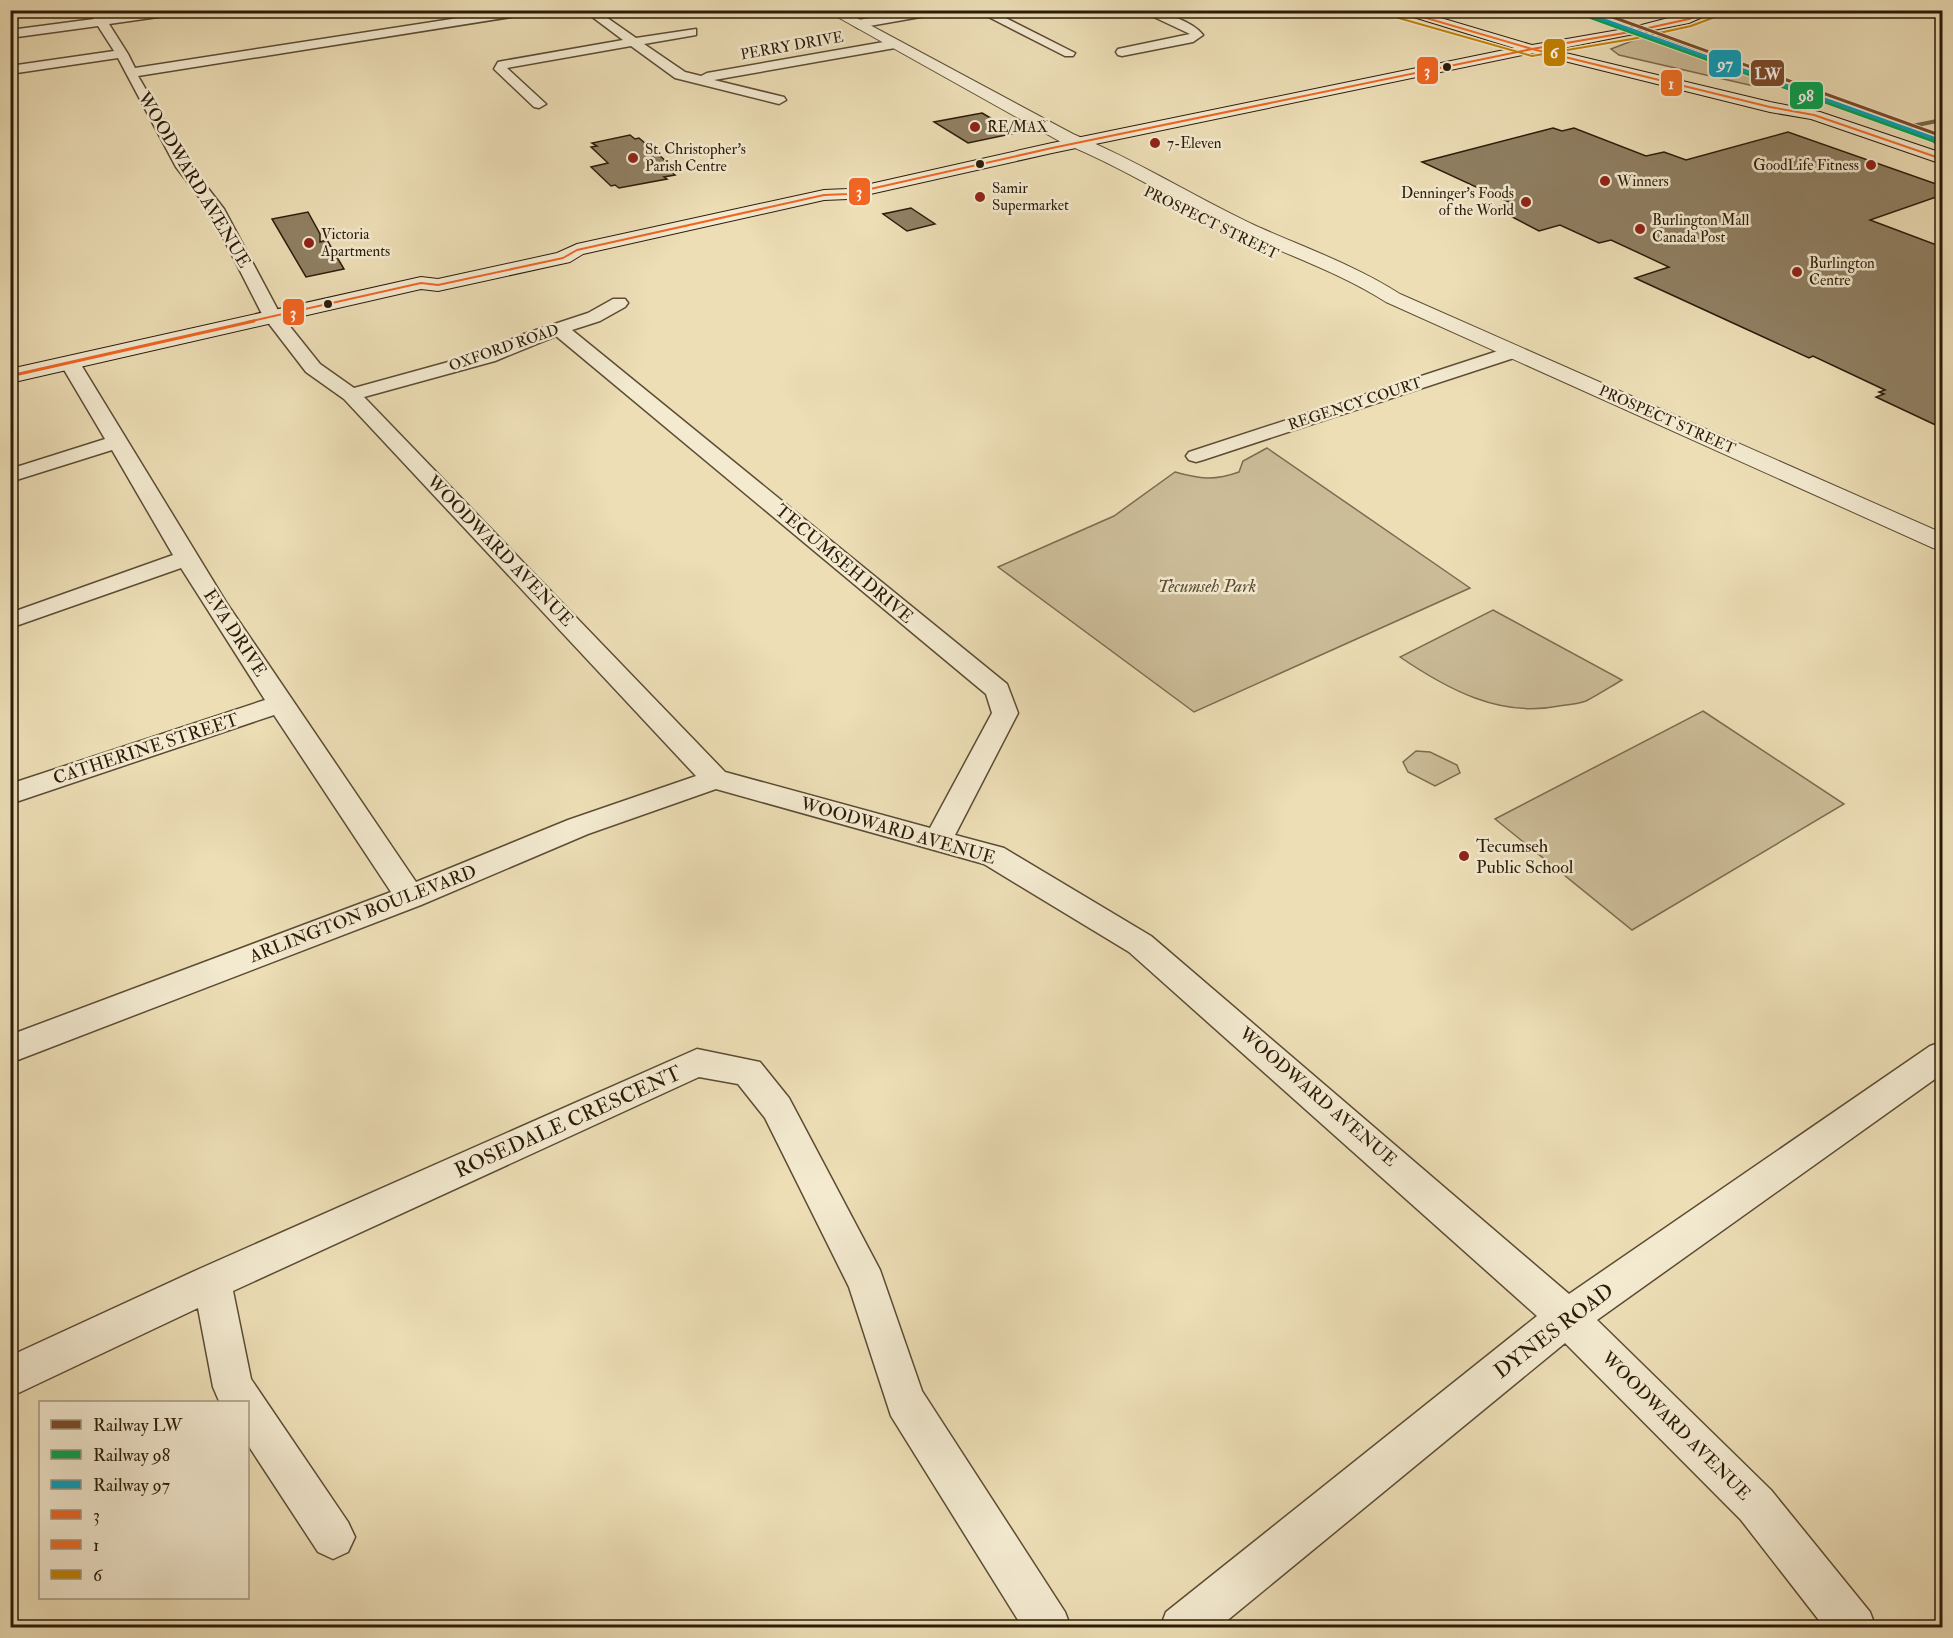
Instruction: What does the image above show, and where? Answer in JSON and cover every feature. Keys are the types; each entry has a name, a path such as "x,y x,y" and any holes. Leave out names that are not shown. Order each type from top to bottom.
{"main road":[{"name":"PROSPECT STREET","path":"831,10 1072,140 1077,152 1205,222 1361,290 1393,298 1942,542"},
{"path":"1397,10 1509,43"},
{"path":"1424,10 1527,41 1589,63 1770,107 1790,109 1844,124 1942,159"},
{"path":"10,376 421,283 438,285 563,258 577,250 824,195 848,194 1072,140 1476,56 1568,31 1665,10"},
{"path":"1655,72 1644,66 1615,58 1604,50 1604,44 1608,40 1630,32 1689,19 1712,10"},
{"path":"1454,28 1473,39 1476,44 1476,56"},
{"path":"1547,39 1568,31"},
{"path":"1476,56 1509,43 1630,32"},
{"path":"1547,39 1655,72 1777,101 1786,104 1790,109"},
{"path":"1476,56 1537,57 1589,63"}],"street":[{"path":"10,34 97,16 186,10"},
{"path":"130,73 536,10"},
{"path":"588,10 680,75 779,100"},
{"path":"858,24 942,10"},
{"path":"980,10 1069,53"},
{"path":"1122,52 1189,39 1197,35 1194,31 1144,10"},
{"name":"WOODWARD AVENUE","path":"97,16 122,54 130,73 183,167 216,209 272,316 312,368 351,395 715,779 994,856 1140,944 1518,1274 1565,1318 1756,1505 1854,1628"},
{"path":"539,104 500,69 503,65 692,32"},
{"name":"PERRY DRIVE","path":"696,79 895,44"},
{"path":"10,70 122,54"},
{"name":"OXFORD ROAD","path":"351,395 488,357 528,339 594,317 619,303"},
{"name":"TECUMSEH DRIVE","path":"559,329 998,690 1005,713 937,842"},
{"name":"REGENCY COURT","path":"1196,456 1513,351"},
{"name":"EVA DRIVE","path":"70,363 119,441 187,558 410,897"},
{"path":"10,476 119,441"},
{"path":"10,621 187,558"},
{"name":"CATHERINE STREET","path":"10,794 281,704"},
{"name":"ARLINGTON BOULEVARD","path":"10,1049 410,897 578,827 715,779"},
{"name":"DYNES ROAD","path":"1182,1628 1565,1318 1603,1295 1942,1056"},
{"name":"ROSEDALE CRESCENT","path":"10,1377 212,1282 697,1064 748,1072 777,1108 867,1283 905,1402 1049,1628"},
{"path":"212,1282 233,1387 242,1401"},
{"path":"249,1411 333,1537"}],"green space":[{"path":"1650,34 1778,81 1758,87 1619,55 1611,49"},
{"name":"Tecumseh Park","path":"1267,448 1470,588 1194,712 998,567 1114,516 1175,472 1207,478 1230,475 1239,472 1243,461"},
{"path":"1493,610 1622,680 1583,702 1537,709 1516,708 1495,704 1455,690 1400,657"},
{"path":"1703,711 1844,804 1632,930 1495,819"},
{"path":"1416,751 1430,752 1457,765 1460,773 1435,786 1408,772 1403,762"}],"building":[{"name":"RE/MAX","path":"982,113 1016,133 968,143 934,122"},
{"name":"Burlington Centre","path":"1553,128 1562,131 1574,128 1646,156 1664,152 1686,160 1788,132 1942,186 1942,195 1870,220 1942,247 1942,428 1876,397 1884,394 1879,392 1885,390 1813,356 1809,358 1635,278 1669,267 1611,240 1599,243 1560,225 1539,231 1495,208 1511,203 1422,162"},
{"name":"St. Christopher's Parish Centre","path":"630,135 635,139 639,138 667,162 662,164 675,175 664,177 667,179 619,188 615,185 611,186 591,167 608,163 591,147 597,146 592,143"},
{"path":"911,208 935,224 907,231 883,214"},
{"name":"Victoria Apartments","path":"308,212 320,234 320,242 327,240 344,269 306,277 272,219"}],"waterway":[{"path":"1907,127 1942,120"}],"rail line":[{"name":"LW","path":"1593,10 1942,136"},
{"name":"98","path":"1589,17 1939,143"},
{"name":"97","path":"1596,17 1939,140"}],"transit line":[{"name":"1","path":"1399,10 1532,49 1770,107 1814,115 1942,159"},
{"name":"3","path":"10,376 421,283 438,285 563,258 577,250 824,195 848,194 1052,148 1532,49 1630,32 1689,19 1711,10"},
{"name":"6","path":"1395,17 1532,56 1632,39 1691,26 1715,17"}],"place":[{"name":"RE/MAX","path":"975,127"},
{"name":"7-Eleven","path":"1155,143"},
{"name":"St. Christopher's Parish Centre","path":"633,158"},
{"name":"GoodLife Fitness","path":"1871,165"},
{"name":"Winners","path":"1605,181"},
{"name":"Samir Supermarket","path":"980,197"},
{"name":"Denninger's Foods of the World","path":"1526,202"},
{"name":"Burlington Mall Canada Post","path":"1640,229"},
{"name":"Victoria Apartments","path":"309,243"},
{"name":"Burlington Centre","path":"1797,272"},
{"name":"Tecumseh Public School","path":"1464,856"}]}
